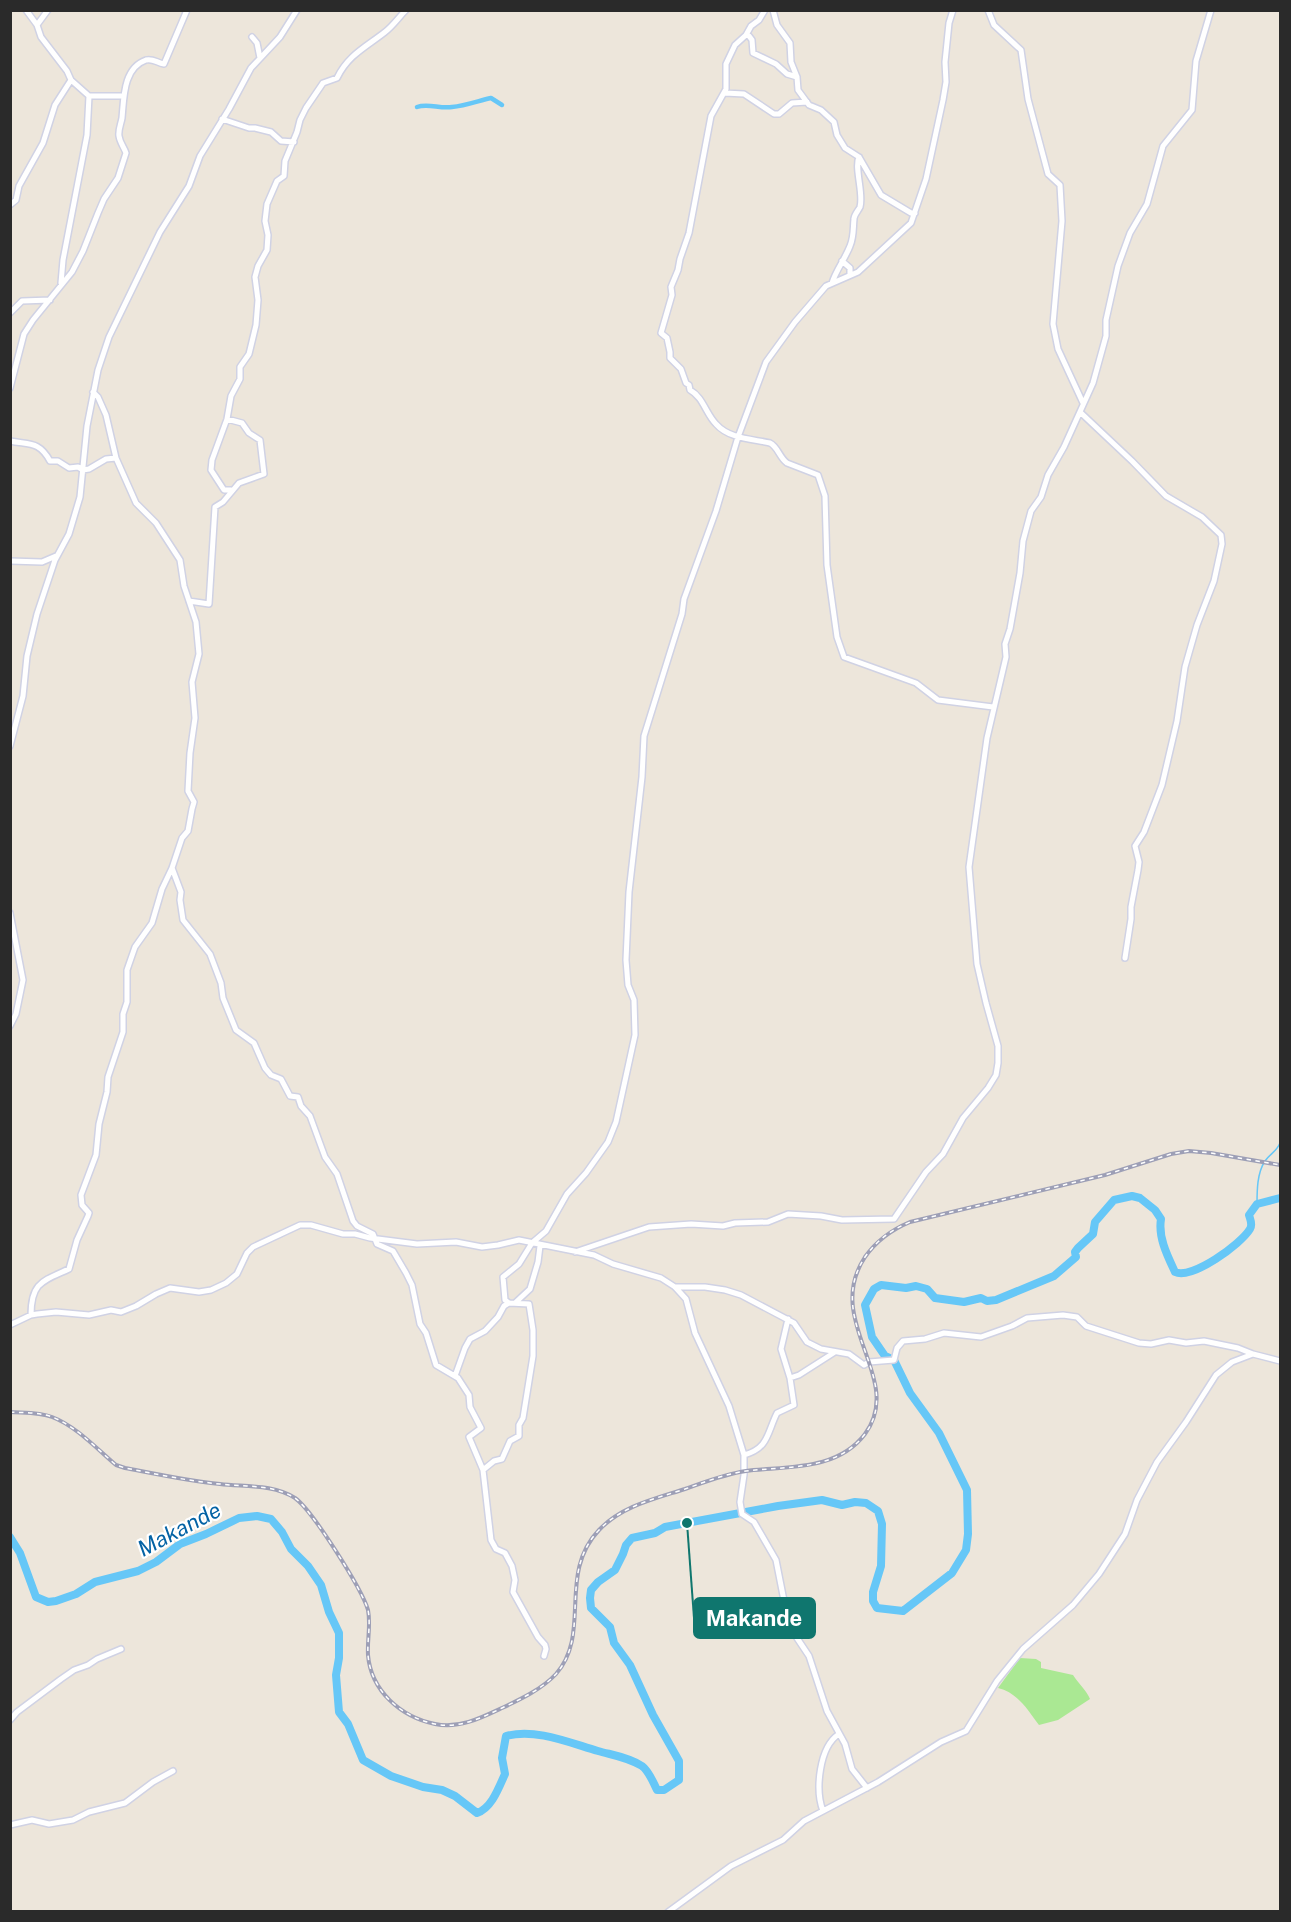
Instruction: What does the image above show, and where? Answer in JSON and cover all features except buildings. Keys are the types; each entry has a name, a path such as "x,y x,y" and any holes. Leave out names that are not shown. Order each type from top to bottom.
{"street":[{"path":"26,10 37,25 41,37 67,71 71,80 89,96 124,96"},
{"path":"37,25 48,10"},
{"path":"10,388 24,334 72,272 84,251 104,199 118,177 126,153 118,133 126,84 132,70 144,61 153,59 164,63 187,10"},
{"path":"10,746 23,696 27,656 35,620 52,568 66,542 77,511 82,488 87,426 102,354 160,232 189,186 200,156 251,68 280,37 297,10"},
{"path":"231,490 224,490 220,486 211,470 217,444 221,441 227,420 231,396 240,379 240,367 249,354 256,325 258,300 255,277 267,249 268,236 265,220 267,204 277,181 284,176 285,161 294,142 300,120 323,83 337,78 343,65 386,31 406,10"},
{"path":"765,10 759,21 751,26 746,35 735,45 726,64 728,78 725,93 711,116 689,233 671,287 672,295 661,333 667,338 671,361 681,369 686,382 700,398 714,423 738,437 770,442 787,463 818,475 825,496 827,565 837,637 844,657 916,683 938,700 993,707"},
{"path":"773,10 777,25 790,43 791,62 797,77 798,90 809,105 828,115 834,122 837,135 845,148 859,157 881,195 911,213 915,213"},
{"path":"483,1470 503,1457 510,1441 519,1436 532,1356 533,1330 528,1303 512,1303 503,1298 503,1277 519,1264 532,1243 546,1231 567,1194 586,1173 608,1142 622,1096 635,1035 634,1000 628,985 626,960 629,892 642,777 644,736 682,614 684,599 716,511 738,437 766,362 795,322 826,286 858,272 912,223 926,179 943,100 949,23 953,10"},
{"path":"988,10 994,24 1021,50 1028,99 1048,174 1060,185 1062,221 1053,324 1058,349 1083,403"},
{"path":"575,1252 648,1227 691,1224 723,1226 735,1223 768,1222 788,1214 842,1220 890,1221 897,1217 926,1172 943,1154 963,1118 996,1075 997,1042 978,964 969,867 987,738 1006,657 1005,644 1020,573 1023,541 1031,511 1041,497 1048,475 1059,458 1093,383 1103,351 1108,306 1113,294 1120,260 1130,233 1147,204 1163,146 1192,110 1196,61 1211,10"},
{"path":"746,35 752,40 753,53 776,64 787,74 797,77"},
{"path":"252,37 257,43 261,58"},
{"path":"10,205 16,200 19,186 43,143 55,105 71,80"},
{"path":"725,93 744,94 774,114 779,114 792,103 807,102"},
{"path":"61,285 63,260 87,135 89,96"},
{"path":"222,119 271,132 281,141 294,142"},
{"path":"832,283 851,244 855,229 854,220 860,205 860,178 857,162 859,157"},
{"path":"842,261 850,268 850,275"},
{"path":"10,314 22,301 50,300"},
{"path":"31,1315 31,1299 40,1283 69,1269 76,1240 89,1214 82,1205 81,1195 96,1155 108,1077 124,1030 123,1014 127,1002 126,972 135,947 152,923 162,889 182,838 188,830 194,802 188,791 195,718 192,682 199,654 196,622 184,586 180,560 156,523 136,503 116,459 106,416 98,397 93,392"},
{"path":"1080,412 1132,460 1166,496 1202,517 1221,535 1222,544 1214,581 1197,625 1185,667 1177,722 1162,785 1144,832 1135,846 1139,862 1132,896 1125,958"},
{"path":"189,602 209,604 215,507 223,502 239,483 264,474 260,440 249,433 242,423 227,420"},
{"path":"10,441 37,445 50,461 58,461 69,468 89,469 106,459 116,459"},
{"path":"10,561 42,562 58,555"},
{"path":"172,868 181,892 183,920 210,954 223,998 236,1030 254,1042 265,1068 271,1075 279,1077 290,1096 299,1098 301,1106 310,1116 325,1157 337,1174 353,1221 372,1233 377,1244 393,1251 412,1285 420,1324 426,1333 436,1365 455,1376 469,1395 470,1407 480,1428 469,1437 483,1470 491,1540 496,1549 505,1553 512,1566 515,1580 513,1592 538,1637 545,1645 544,1656"},
{"path":"10,913 23,980 16,1014 10,1026"},
{"path":"10,1325 31,1315 56,1312 88,1315 111,1310 121,1312 168,1289 199,1292 212,1290 237,1274 252,1247 297,1226 309,1225 343,1234 350,1233 417,1244 456,1242 482,1247 519,1240 594,1256 613,1264 650,1274 675,1287 688,1302 695,1333 730,1410 744,1455 745,1466 740,1502 742,1514 754,1522 776,1560 788,1624 809,1656 827,1711 847,1750 854,1772 867,1788"},
{"path":"455,1376 470,1339 485,1331 498,1317 504,1306 512,1303 530,1289 540,1246"},
{"path":"675,1287 705,1287 741,1295 788,1319 799,1327 807,1342 821,1348 849,1354 865,1365 869,1362 894,1360 897,1348 903,1341 931,1338 944,1333 981,1337 1027,1318 1063,1315 1077,1317 1086,1326 1139,1343 1151,1344 1169,1340 1186,1343 1204,1341 1281,1361"},
{"path":"744,1455 755,1452 763,1445 777,1413 794,1406 790,1378 781,1349 788,1319"},
{"path":"790,1378 799,1375 835,1352"},
{"path":"668,1911 724,1870 778,1843 804,1821 907,1765 941,1742 967,1730 997,1681 1023,1649 1088,1590 1125,1534 1137,1500 1157,1462 1216,1375 1232,1362 1253,1354"},
{"path":"10,1720 17,1712 68,1674 121,1649"},
{"path":"823,1811 818,1797 820,1772 830,1742 838,1734"},
{"path":"10,1825 32,1820 49,1824 73,1820 89,1812 125,1803 153,1782 173,1771"}],"green space":[{"path":"1020,1658 1036,1659 1041,1662 1041,1668 1073,1675 1090,1699 1058,1720 1039,1725 1017,1698 998,1688"}],"waterway":[{"path":"417,107 467,105 491,98 502,105"},
{"path":"1257,1204 1260,1171 1280,1143"},
{"name":"Makande","path":"10,1537 20,1553 36,1597 48,1602 76,1594 95,1582 138,1571 156,1562 180,1544 239,1518 257,1516 271,1519 282,1532 291,1549 308,1566 321,1585 329,1612 339,1633 336,1675 339,1712 348,1724 363,1760 391,1776 423,1787 442,1790 455,1796 477,1813 491,1802 505,1774 502,1758 506,1736 541,1735 631,1760 644,1768 657,1790 664,1790 679,1780 679,1761 653,1715 630,1665 614,1643 610,1627 591,1608 591,1590 615,1570 626,1545 632,1538 655,1533 665,1527 778,1506 822,1500 842,1505 855,1502 866,1503 878,1511 882,1524 881,1566 873,1592 873,1601 877,1608 903,1611 952,1573 966,1550 967,1490 939,1433 910,1393 894,1360 885,1356 872,1337 865,1305 874,1289 881,1285 906,1288 916,1286 927,1289 935,1298 964,1302 981,1298 987,1301 996,1300 1054,1276 1076,1257 1075,1252 1093,1234 1095,1222 1114,1200 1132,1196 1140,1198 1155,1210 1161,1219 1162,1239 1175,1272 1193,1271 1216,1259 1245,1235 1250,1229 1249,1215 1257,1204 1280,1198"}],"railway":[{"path":"10,1412 42,1414 61,1421 86,1438 116,1465 125,1468 196,1481 268,1488 295,1498 324,1533 347,1568 364,1600 369,1616 370,1668 382,1691 400,1709 422,1721 444,1725 461,1724 524,1697 556,1674 566,1658 572,1640 576,1584 580,1565 587,1547 608,1522 639,1504 723,1476 826,1461 854,1446 865,1434 875,1413 876,1392 872,1371 857,1327 853,1304 854,1281 865,1257 874,1245 891,1232 910,1222 1105,1175 1171,1154 1189,1151 1211,1153 1280,1165"}],"place":[{"name":"Makande","path":"687,1523"}]}
